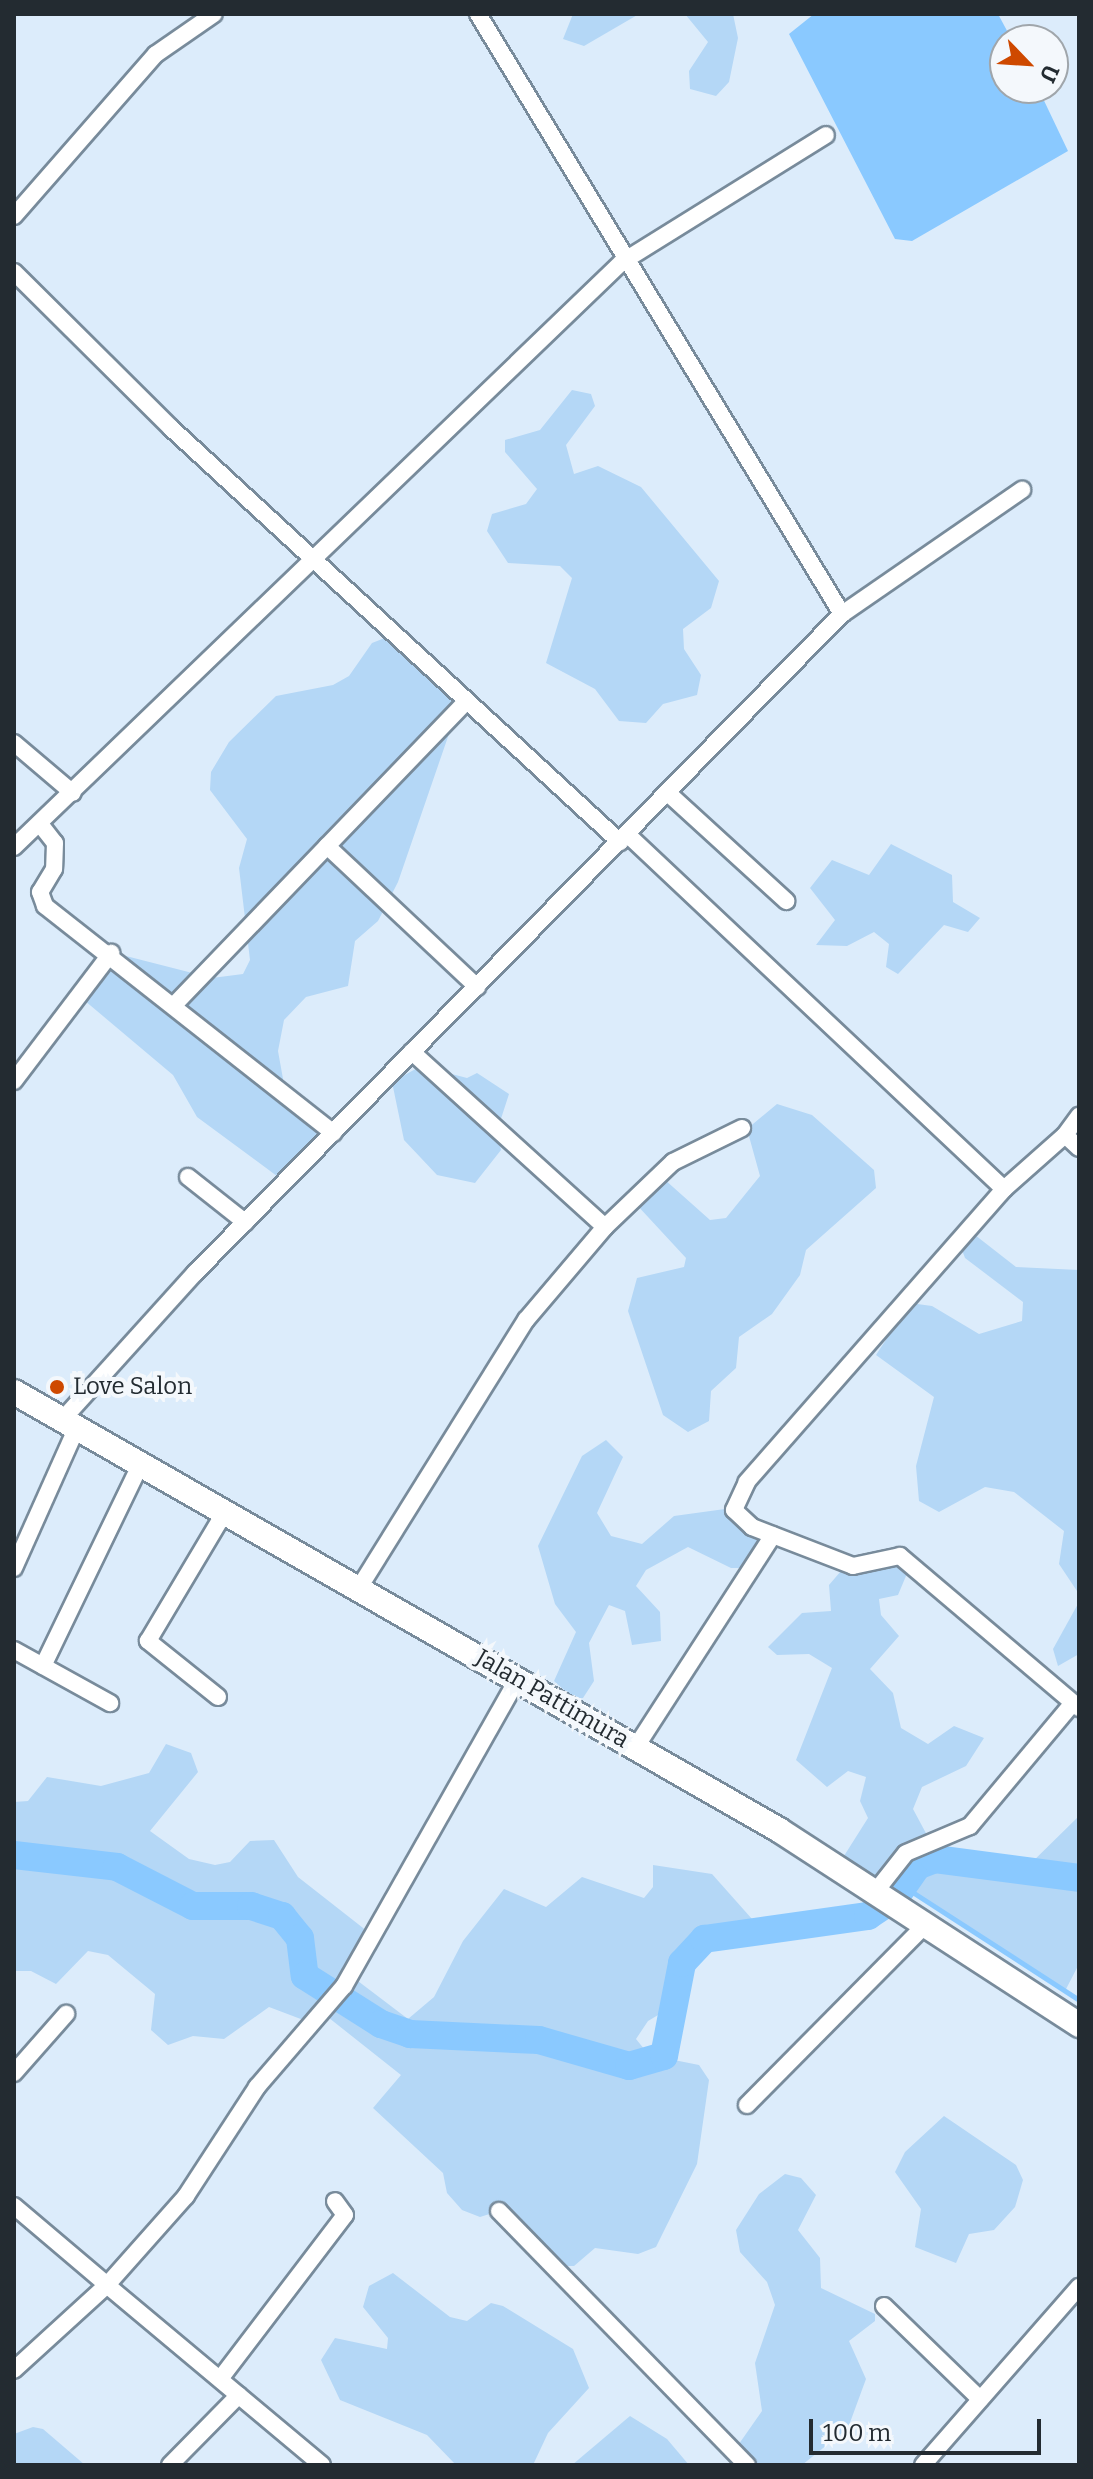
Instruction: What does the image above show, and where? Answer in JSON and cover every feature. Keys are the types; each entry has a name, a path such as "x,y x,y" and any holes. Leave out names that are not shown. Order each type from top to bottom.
{"main road":[{"name":"Jalan Pattimura","path":"14,1392 226,1510 636,1747 887,1899 1079,2025"}],"street":[{"path":"14,216 156,54 214,14"},
{"path":"478,14 622,262 842,614"},
{"path":"14,847 317,562 622,262 826,135"},
{"path":"14,272 467,701 624,838 1004,1189"},
{"path":"14,1568 70,1423 245,1222 669,794 842,614 1022,490"},
{"path":"176,1003 467,701"},
{"path":"14,743 73,793"},
{"path":"669,794 786,901"},
{"path":"40,824 55,843 54,869 40,892 45,906 176,1003 333,1133"},
{"path":"327,846 477,987"},
{"path":"14,1081 111,953"},
{"path":"412,1052 605,1227"},
{"path":"887,1899 906,1853 970,1826 1076,1705 900,1556 853,1566 773,1535 734,1510 747,1482 1004,1189 1065,1135 1079,1116"},
{"path":"359,1588 526,1320 605,1227 673,1162 742,1128"},
{"path":"1065,1135 1079,1148"},
{"path":"188,1177 245,1222"},
{"path":"43,1666 141,1463"},
{"path":"218,1697 148,1641 226,1510"},
{"path":"636,1747 773,1535"},
{"path":"14,1650 110,1703"},
{"path":"14,2370 107,2285 186,2196 257,2087 324,2014 344,1986 518,1678"},
{"path":"747,2105 926,1924"},
{"path":"14,2073 66,2014"},
{"path":"220,2379 345,2215 335,2201"},
{"path":"14,2206 322,2465"},
{"path":"499,2211 747,2465"},
{"path":"923,2465 1079,2287"},
{"path":"884,2306 980,2399"},
{"path":"170,2465 239,2395"}],"shaded area":[{"path":"573,14 639,14 584,46 563,39"},
{"path":"685,14 733,14 738,38 729,82 716,96 690,89 689,71 708,42"},
{"path":"572,390 591,394 595,406 566,445 574,474 598,466 641,487 719,581 711,608 683,629 684,649 701,675 697,695 663,704 646,723 619,721 595,689 546,663 572,578 560,566 508,563 487,531 492,514 526,504 537,489 505,452 505,440 540,430"},
{"path":"395,634 462,696 398,882 378,921 355,941 348,986 306,997 284,1020 278,1051 285,1090 327,1139 285,1182 197,1117 173,1075 78,995 103,962 122,955 212,978 243,974 250,960 239,868 247,839 210,790 211,772 229,742 276,696 333,685 349,676 372,643"},
{"path":"891,844 952,875 953,902 980,918 968,932 944,925 898,974 886,967 889,944 874,932 847,946 816,945 835,920 810,888 832,860 869,875"},
{"path":"421,1066 467,1078 477,1073 509,1094 497,1131 501,1150 475,1183 437,1175 404,1140 392,1082"},
{"path":"777,1104 812,1115 874,1170 876,1188 806,1250 800,1275 772,1314 739,1337 736,1368 711,1391 709,1421 688,1432 663,1415 628,1311 637,1278 684,1267 686,1258 636,1204 664,1179 710,1220 726,1218 760,1176 747,1129"},
{"path":"975,1235 1016,1267 1079,1270 1079,1594 1059,1564 1064,1531 1014,1492 985,1487 939,1512 919,1501 916,1466 934,1397 876,1355 910,1303 932,1306 979,1334 1022,1321 1023,1302 965,1258 962,1250"},
{"path":"606,1440 623,1457 597,1513 611,1536 642,1544 674,1516 725,1509 773,1535 752,1568 731,1568 688,1547 646,1570 636,1586 660,1612 661,1641 632,1645 625,1611 609,1605 589,1643 594,1681 583,1698 573,1698 554,1681 576,1632 555,1604 538,1546 582,1456"},
{"path":"847,1564 911,1564 898,1595 879,1599 881,1615 899,1636 870,1669 893,1693 901,1728 928,1744 954,1726 984,1738 966,1766 922,1787 913,1809 928,1837 876,1891 837,1867 868,1818 860,1801 866,1777 848,1771 827,1787 796,1760 832,1668 809,1654 777,1655 768,1647 802,1613 831,1611 829,1585"},
{"path":"1079,1602 1079,1654 1058,1666 1053,1649"},
{"path":"166,1744 191,1753 198,1772 150,1831 189,1859 215,1865 230,1862 250,1841 274,1840 298,1877 372,1935 350,1975 408,2019 434,1997 463,1941 504,1889 546,1907 582,1877 644,1898 653,1887 653,1865 712,1874 752,1919 751,1933 704,1939 692,1949 678,1975 675,2005 648,2021 636,2039 649,2055 699,2065 709,2080 697,2164 656,2247 638,2254 595,2248 574,2266 559,2266 499,2211 480,2217 462,2210 447,2193 443,2173 373,2108 401,2075 324,2014 314,2024 269,2007 224,2039 193,2036 168,2045 151,2030 155,1994 108,1955 88,1951 56,1984 31,1971 14,1971 14,1802 28,1801 47,1777 101,1786 149,1773"},
{"path":"1079,1816 1079,1964 1065,1991 903,1886 917,1866 935,1859 989,1861 1022,1872"},
{"path":"944,2116 1016,2165 1023,2180 1015,2207 994,2230 969,2234 956,2263 915,2247 921,2209 895,2172 905,2152"},
{"path":"785,2174 801,2178 816,2195 798,2230 820,2258 821,2288 875,2314 875,2321 849,2341 866,2379 848,2428 802,2465 747,2465 734,2451 762,2411 755,2363 775,2305 767,2282 740,2252 736,2230 759,2194"},
{"path":"393,2273 450,2317 467,2321 491,2303 503,2306 573,2349 589,2388 548,2433 533,2465 456,2465 427,2435 340,2400 321,2360 335,2338 387,2349 388,2338 363,2307 369,2286"},
{"path":"630,2416 667,2439 689,2465 572,2465"},
{"path":"33,2427 43,2429 85,2465 14,2465 14,2434"}],"water":[{"path":"814,14 998,14 1003,24 989,24 989,104 1046,104 1068,151 912,241 895,239 789,34"}],"waterway":[{"path":"14,1855 117,1867 193,1906 251,1906 282,1916 300,1938 305,1976 381,2024 410,2034 539,2040 629,2066 664,2056 682,1963 704,1939 868,1916 895,1898 917,1866 935,1859 1079,1878"},
{"path":"903,1886 1079,2000"}],"place":[{"name":"Love Salon","path":"57,1387"}]}
